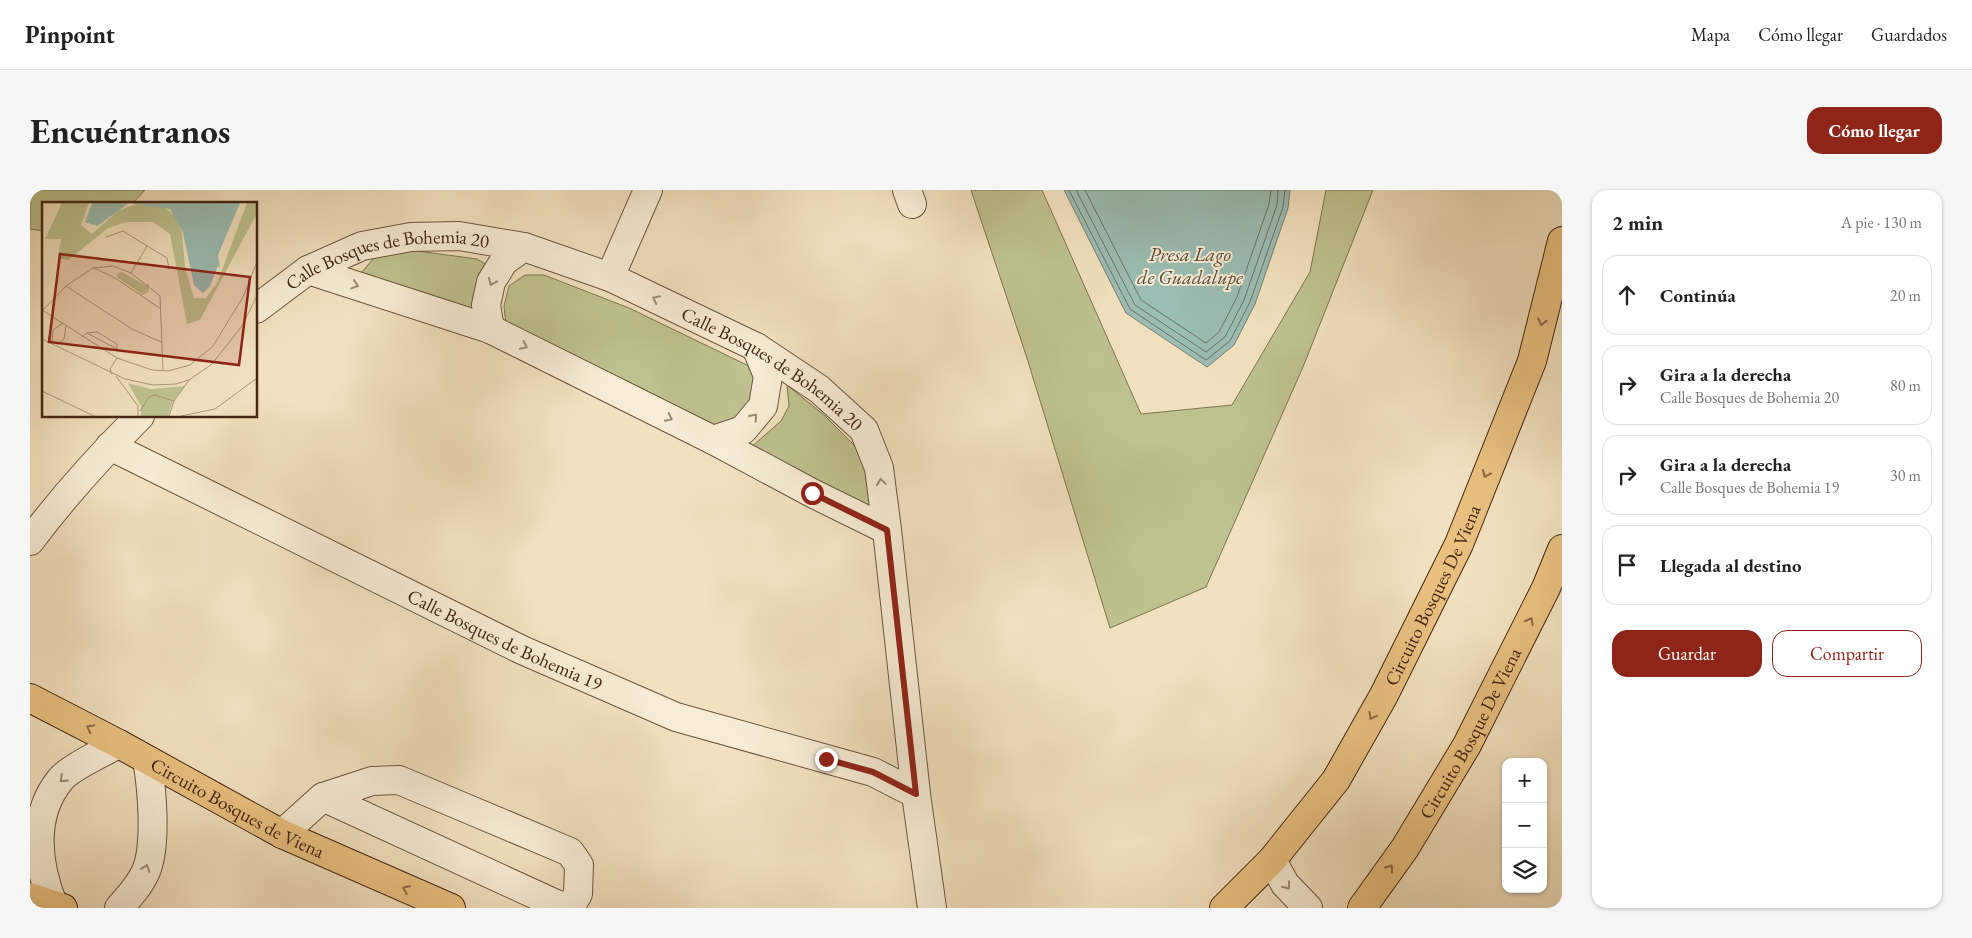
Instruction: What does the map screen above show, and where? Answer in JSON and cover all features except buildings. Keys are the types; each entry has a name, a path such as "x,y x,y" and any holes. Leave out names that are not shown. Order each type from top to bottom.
{"main road":[{"name":"Circuito Bosques De Viena","path":"1226,907 1272,860 1336,780 1384,695 1459,544 1532,360 1562,241"},
{"name":"Circuito Bosque De Viena","path":"1362,908 1405,848 1467,745 1546,588 1562,549"},
{"name":"Circuito Bosques de Viena","path":"30,698 119,744 282,834 451,908"}],"street":[{"path":"610,277 648,190"},
{"name":"Calle Bosques de Bohemia 20","path":"258,307 308,270 362,246 411,237 459,236 524,248 610,277 756,347 819,389 864,430 879,468 916,794 932,908"},
{"path":"490,329 486,305 491,282 504,262 524,248"},
{"path":"308,270 490,329 714,440 812,493 887,530"},
{"path":"714,440 743,430 763,406 768,376 756,347"},
{"path":"30,541 110,446 138,418"},
{"name":"Calle Bosques de Bohemia 19","path":"110,446 522,650 676,718 873,772 916,794"},
{"path":"49,903 40,855 40,825 44,807 61,779 119,744"},
{"path":"119,908 134,891 147,870 152,838 152,785 147,760"},
{"path":"282,834 323,798 372,781 399,780 570,852 579,865 578,894 572,904 560,906 323,798"},
{"path":"1272,860 1285,884 1308,908"}],"green space":[{"path":"30,190 145,190 134,202 42,202 42,231 30,229"},
{"path":"971,190 1042,190 1141,414 1232,405 1310,272 1326,190 1373,190 1303,367 1206,587 1110,628 1026,355"},
{"path":"410,250 477,259 489,266 475,290 477,318 354,281 374,258"},
{"path":"525,275 544,275 629,308 751,367 759,398 749,412 714,432 506,325 504,306 509,286"},
{"path":"787,385 824,415 854,445 872,482 873,512 749,449 781,421 789,406"}],"water":[{"name":"Presa Lago de Guadalupe","path":"1064,190 1290,190 1288,208 1255,304 1234,345 1207,367 1126,313"}],"route":[{"path":"812,493 887,530 916,794 873,772 826,759"}]}
